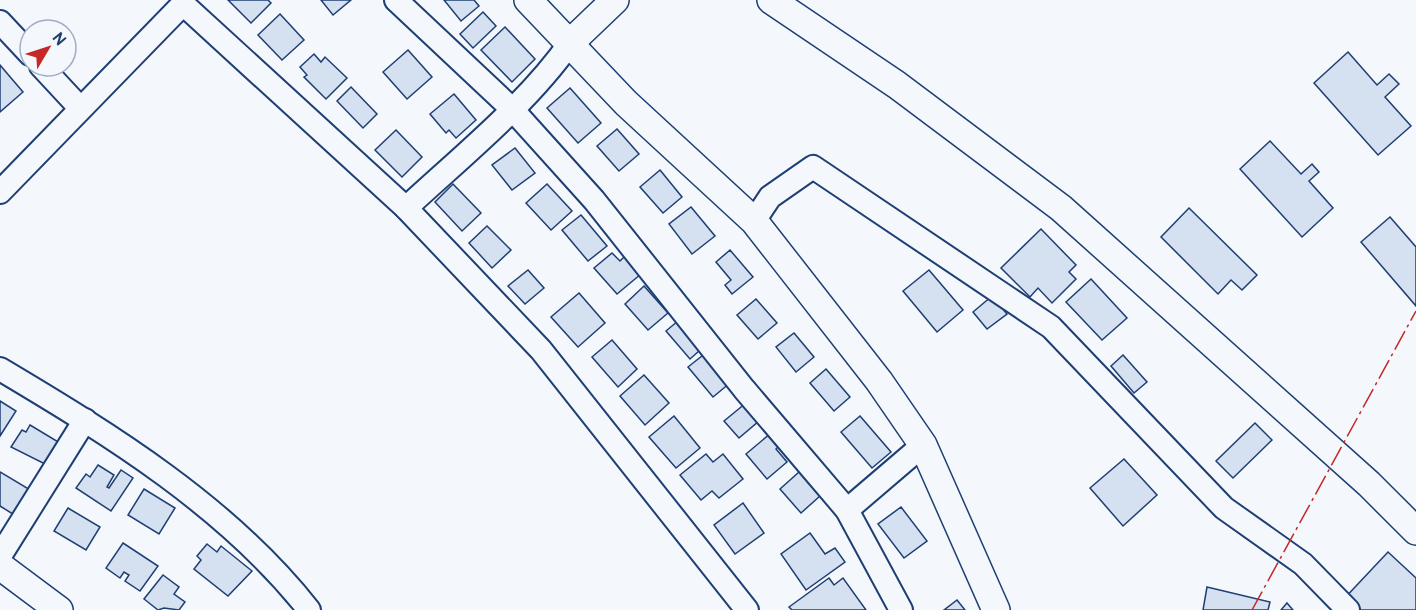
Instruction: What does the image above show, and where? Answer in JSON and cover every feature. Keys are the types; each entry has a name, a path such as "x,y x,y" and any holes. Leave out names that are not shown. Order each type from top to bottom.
{"street":[{"path":"396,0 512,109 594,200 744,390 847,510 902,610"},
{"path":"528,0 626,103 754,221 879,381 923,445 996,610"},
{"path":"406,208 512,109 557,62 570,43 615,0"},
{"path":"771,0 897,85 1061,208 1360,476 1416,531"},
{"path":"0,192 183,4 406,208 541,350 747,610"},
{"path":"0,22 18,41"},
{"path":"52,78 80,108"},
{"path":"754,221 770,197 813,167 1052,327 1224,508 1304,564 1348,610"},
{"path":"0,369 85,420 213,512 285,579 309,610"},
{"path":"0,556 85,420"},
{"path":"847,510 923,445"},
{"path":"0,566 59,610"}],"building":[{"path":"228,0 268,0 271,3 251,23"},
{"path":"321,0 351,0 333,15"},
{"path":"444,0 474,0 479,6 461,21"},
{"path":"483,12 496,26 473,48 460,34"},
{"path":"280,14 304,40 282,60 258,35"},
{"path":"505,27 535,59 512,82 481,50"},
{"path":"408,50 432,77 407,99 383,72"},
{"path":"1348,52 1377,85 1389,74 1399,84 1385,97 1411,126 1378,155 1314,83"},
{"path":"314,54 321,62 325,57 347,78 326,99 304,77 307,75 300,67"},
{"path":"0,65 23,92 0,112"},
{"path":"351,87 377,114 363,128 337,101"},
{"path":"570,88 601,123 578,143 547,108"},
{"path":"454,94 476,120 456,138 449,130 446,133 430,114"},
{"path":"617,129 639,154 619,171 597,146"},
{"path":"396,130 422,157 402,177 375,150"},
{"path":"1270,141 1301,174 1312,164 1319,172 1309,181 1333,208 1302,237 1240,169"},
{"path":"515,148 535,173 512,190 492,165"},
{"path":"660,170 682,197 663,213 640,187"},
{"path":"453,184 481,213 462,231 435,202"},
{"path":"547,184 572,211 551,230 526,203"},
{"path":"691,207 715,236 692,254 669,224"},
{"path":"1189,208 1257,275 1242,290 1231,280 1218,294 1161,237"},
{"path":"581,215 607,246 588,261 562,230"},
{"path":"1390,217 1416,247 1416,306 1361,242"},
{"path":"487,226 511,250 492,268 469,243"},
{"path":"1041,229 1076,265 1069,272 1076,279 1052,303 1038,288 1030,297 1001,268"},
{"path":"730,250 753,277 732,294 725,285 731,280 716,262"},
{"path":"612,253 620,261 625,256 641,274 617,294 594,268"},
{"path":"528,270 544,288 525,304 508,286"},
{"path":"929,270 963,310 937,332 903,291"},
{"path":"1091,279 1127,318 1102,340 1066,302"},
{"path":"644,286 668,313 648,330 625,304"},
{"path":"579,293 605,323 578,347 551,317"},
{"path":"992,296 1007,314 987,329 973,312"},
{"path":"756,299 777,323 758,339 737,315"},
{"path":"685,315 708,343 690,359 666,331"},
{"path":"794,333 814,357 796,372 776,347"},
{"path":"612,340 637,369 618,387 592,357"},
{"path":"712,348 736,378 713,397 688,367"},
{"path":"1123,355 1147,382 1134,393 1111,366"},
{"path":"826,369 850,397 834,411 810,383"},
{"path":"644,375 669,403 645,425 620,396"},
{"path":"752,398 766,415 739,438 724,421"},
{"path":"0,401 16,411 0,436"},
{"path":"674,416 700,448 676,468 649,437"},
{"path":"860,416 891,452 872,468 841,432"},
{"path":"1255,423 1272,440 1233,478 1216,461"},
{"path":"30,425 60,443 47,465 11,447 22,430 26,432"},
{"path":"771,433 781,444 776,449 787,462 767,479 746,454"},
{"path":"706,454 713,462 723,454 743,479 719,498 712,491 701,500 680,475"},
{"path":"1124,459 1157,495 1123,526 1090,488"},
{"path":"98,465 114,475 107,487 109,488 121,470 133,478 111,511 76,488 86,474 90,477"},
{"path":"0,472 32,491 16,516 0,506"},
{"path":"799,472 820,496 801,513 780,489"},
{"path":"144,489 175,508 159,534 128,515"},
{"path":"743,503 764,533 735,554 714,525"},
{"path":"901,507 927,541 904,558 878,524"},
{"path":"68,508 100,527 86,550 54,531"},
{"path":"810,533 825,554 835,548 845,562 806,590 781,554"},
{"path":"123,543 158,566 140,591 125,581 129,575 124,572 120,578 106,568"},
{"path":"207,544 217,552 221,546 252,571 228,596 194,569 201,560 197,556"},
{"path":"1388,552 1416,578 1416,610 1350,610 1341,602"},
{"path":"163,575 179,587 174,594 185,602 179,610 164,608 158,610 144,599"},
{"path":"829,578 834,585 843,578 866,610 792,610 789,607"},
{"path":"1207,587 1270,602 1268,610 1203,610"},
{"path":"957,600 965,610 944,610"},
{"path":"1287,603 1293,610 1281,610"}],"power":[{"path":"1252,610 1416,311"}]}
